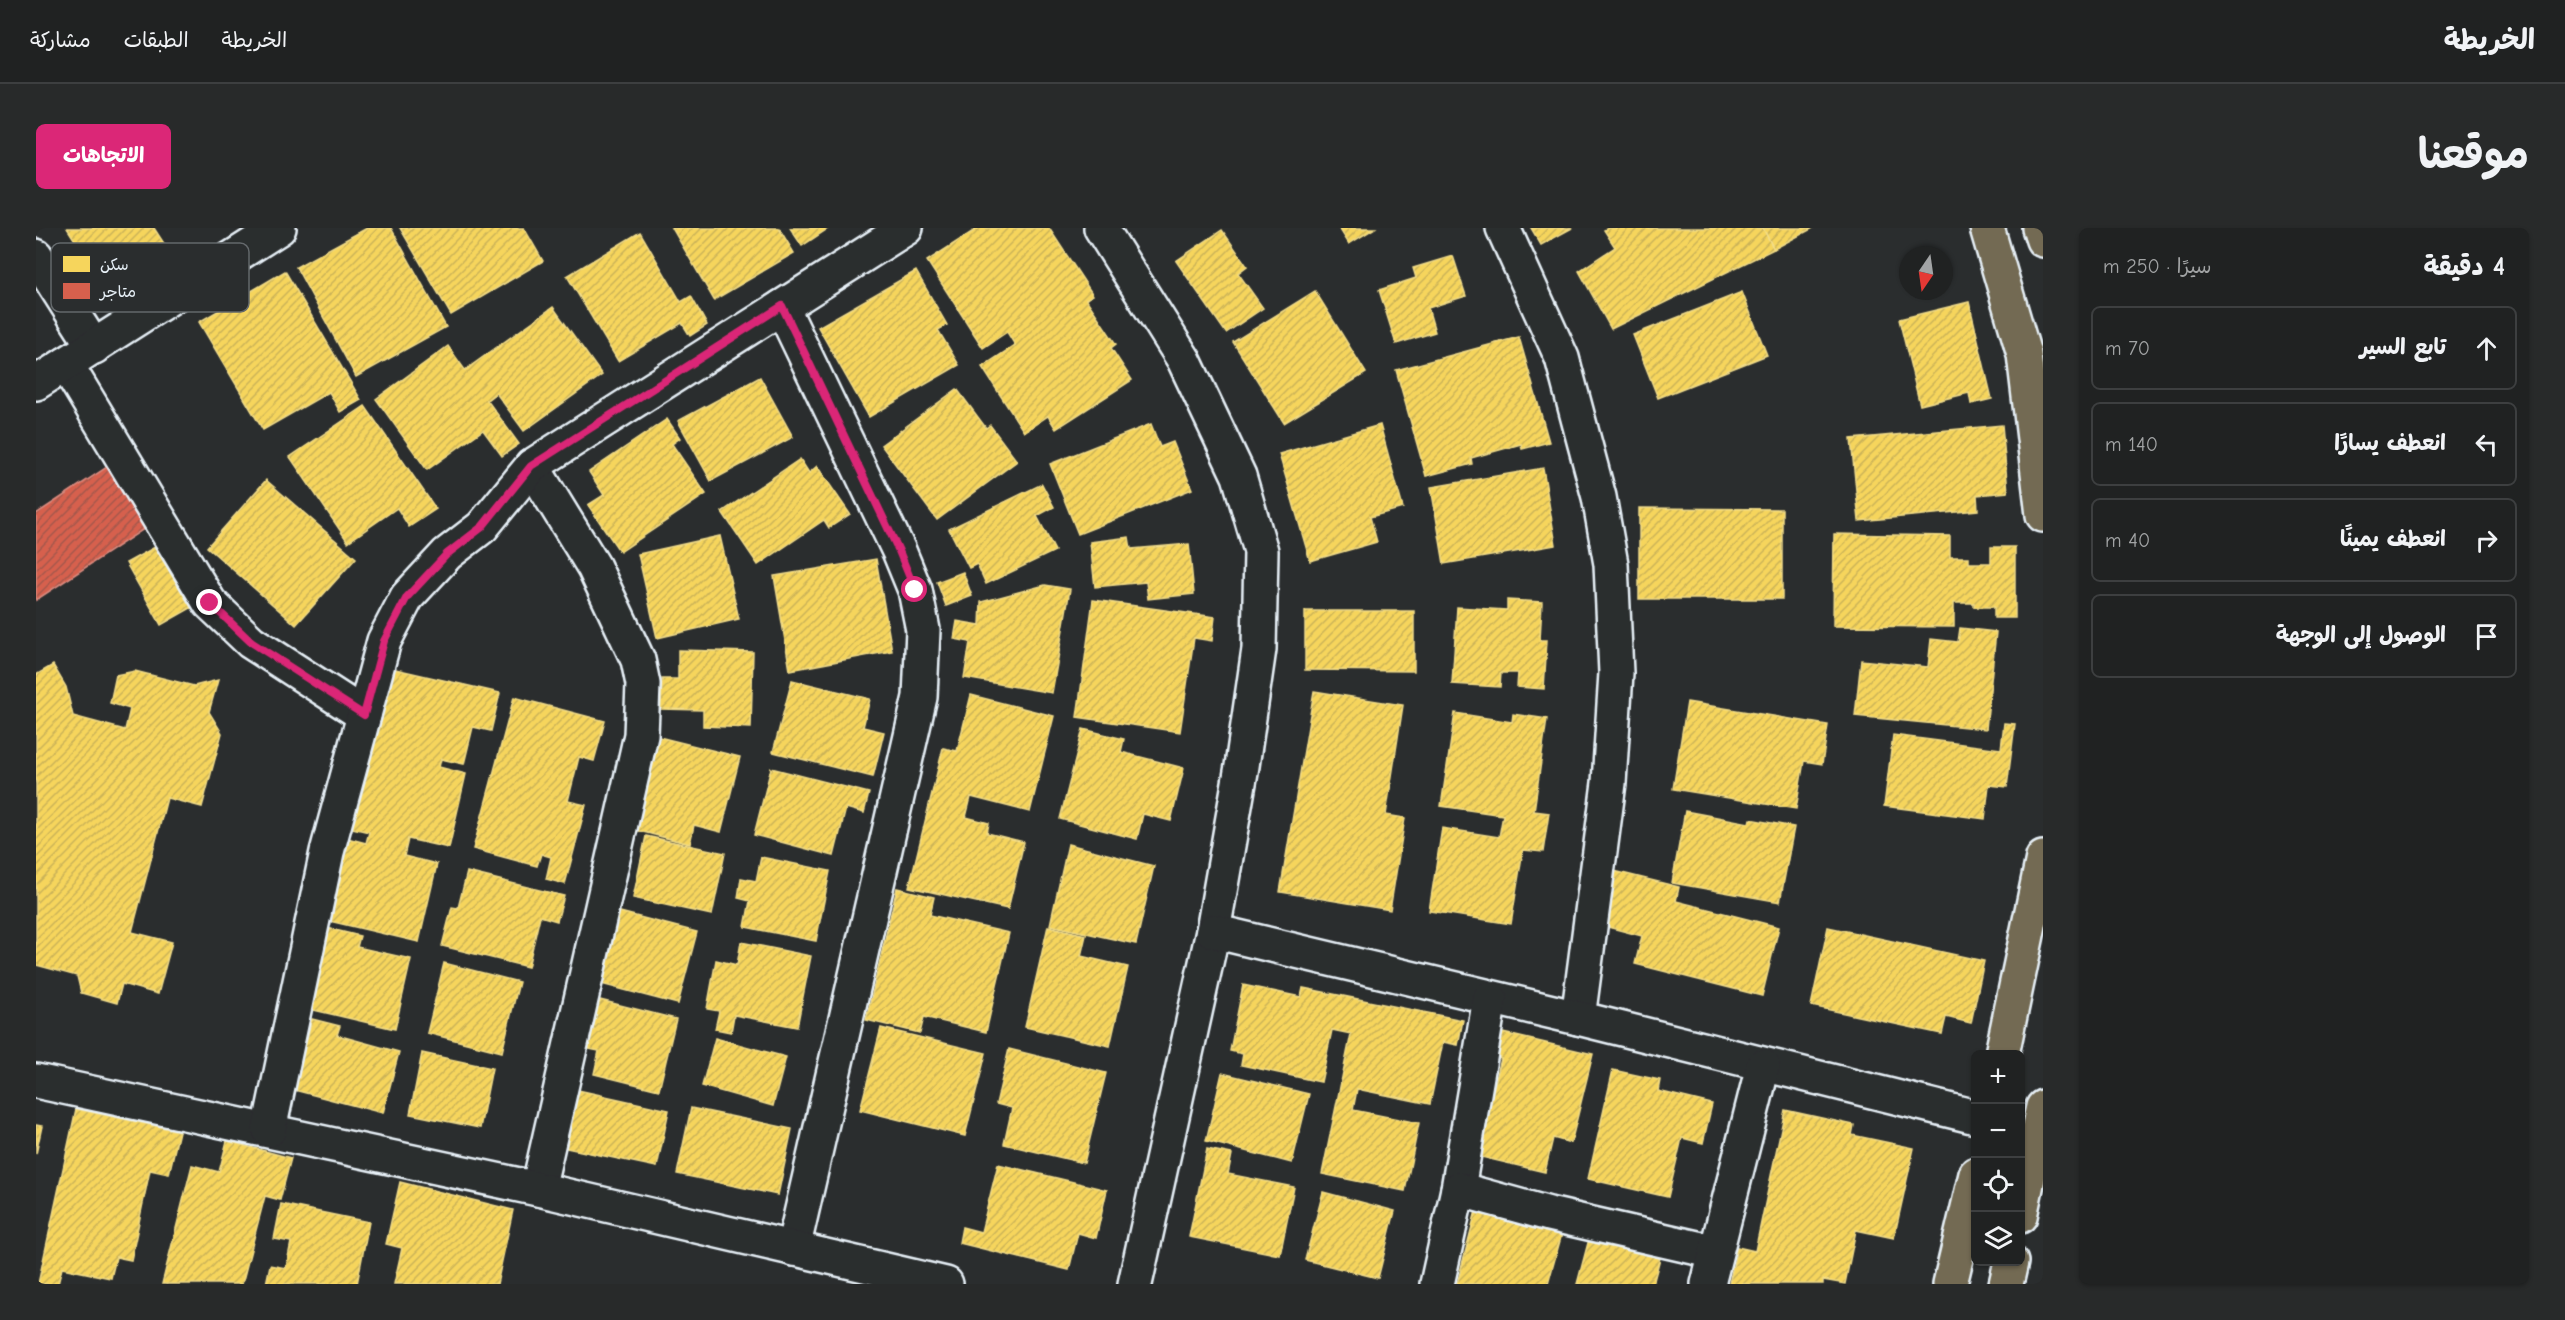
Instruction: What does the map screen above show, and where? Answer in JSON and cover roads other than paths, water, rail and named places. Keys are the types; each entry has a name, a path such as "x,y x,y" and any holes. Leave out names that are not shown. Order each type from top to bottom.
{"main road":[{"path":"1987,228 2033,361 2043,515"},
{"path":"2039,228 2043,240"},
{"path":"2003,1050 2043,858"},
{"path":"2021,1212 2043,1107"},
{"path":"1950,1284 1971,1195"},
{"path":"2006,1284 2010,1266"}],"street":[{"path":"249,247 279,228"},
{"path":"269,1130 327,852 384,641 407,597 447,554 482,527 531,466 906,228"},
{"path":"1101,228 1184,360 1239,476 1261,551 1259,649 1213,931 1135,1284"},
{"path":"1503,228 1562,358 1599,497 1611,564 1616,673 1609,783 1578,1018"},
{"path":"36,256 51,280"},
{"path":"782,306 899,551 915,590 923,630 920,697 793,1249"},
{"path":"72,312 94,347"},
{"path":"36,383 148,312"},
{"path":"66,364 210,603 251,642 364,715"},
{"path":"531,466 594,567 638,660 643,684 641,735 538,1189"},
{"path":"1213,931 1578,1018 1763,1066 1971,1116"},
{"path":"1437,1284 1458,1189 1490,998"},
{"path":"1708,1284 1763,1066"},
{"path":"36,1081 538,1189 946,1284"},
{"path":"1458,1189 1549,1214 1715,1252"}]}
